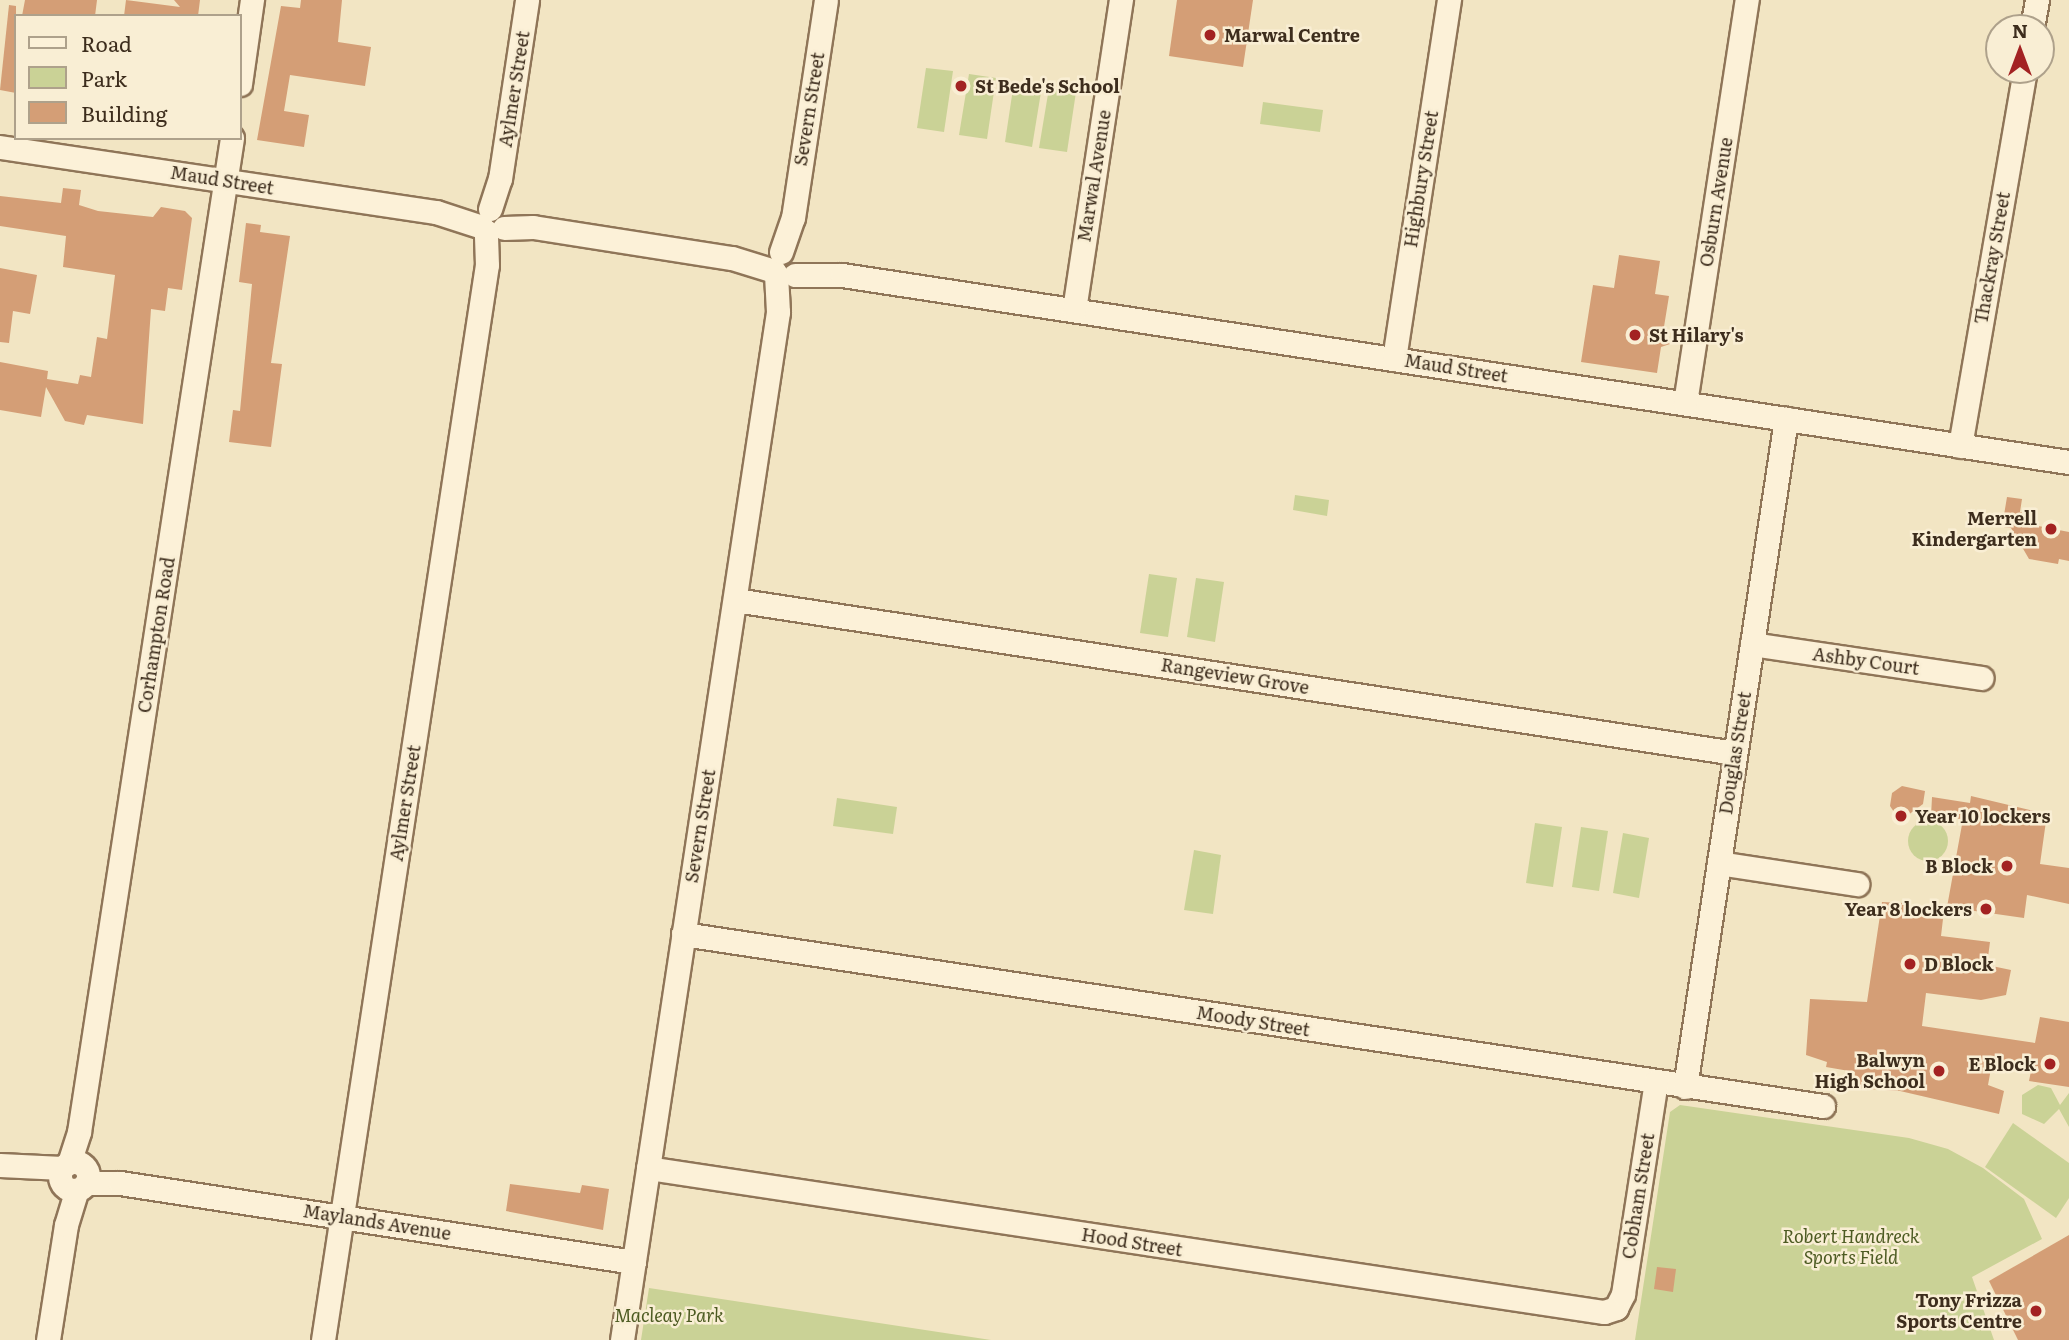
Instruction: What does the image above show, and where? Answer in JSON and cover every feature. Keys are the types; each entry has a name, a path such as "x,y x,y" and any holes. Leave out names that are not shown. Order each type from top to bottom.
{"street":[{"path":"242,69 252,0"},
{"name":"Aylmer Street","path":"323,1340 527,0"},
{"name":"Severn Street","path":"622,1340 826,0"},
{"name":"Marwal Avenue","path":"1074,310 1121,0"},
{"name":"Highbury Street","path":"1394,359 1448,0"},
{"name":"Osburn Avenue","path":"1685,403 1746,0"},
{"name":"Thackray Street","path":"1960,446 2023,84"},
{"name":"Corhampton Road","path":"48,1340 232,140"},
{"name":"Maud Street","path":"2,147 2069,462"},
{"name":"Douglas Street","path":"1685,1087 1787,419"},
{"name":"Rangeview Grove","path":"735,600 1735,753"},
{"name":"Ashby Court","path":"1752,644 1981,678"},
{"path":"1719,863 1857,884"},
{"name":"Moody Street","path":"683,934 1823,1107"},
{"name":"Cobham Street","path":"1616,1308 1623,1294 1656,1082"},
{"name":"Maylands Avenue","path":"0,1165 634,1262"},
{"name":"Hood Street","path":"648,1168 1597,1312 1616,1308"}],"green space":[{"path":"926,68 953,71 944,132 917,128"},
{"path":"969,74 996,78 987,139 959,135"},
{"path":"1014,82 1042,86 1032,147 1005,142"},
{"path":"1049,88 1076,92 1067,152 1039,148"},
{"path":"1263,102 1323,110 1320,132 1260,124"},
{"path":"1295,495 1329,500 1327,516 1293,510"},
{"path":"1149,574 1177,578 1168,637 1140,633"},
{"path":"1196,578 1224,582 1215,642 1187,637"},
{"path":"837,798 897,807 893,834 833,826"},
{"path":"1928,821 1942,827 1948,841 1942,855 1928,861 1914,855 1908,841 1914,827"},
{"path":"1535,823 1562,827 1553,887 1526,883"},
{"path":"1581,827 1608,831 1599,891 1572,887"},
{"path":"1623,833 1649,838 1639,898 1613,893"},
{"path":"1194,850 1221,855 1213,914 1184,910"},
{"path":"2038,1085 2051,1088 2060,1105 2069,1093 2069,1127 2059,1109 2044,1124 2022,1114 2022,1095"},
{"name":"Robert Handreck Sports Field","path":"1680,1105 1909,1138 1948,1149 1983,1168 2024,1199 2042,1239 1972,1277 1994,1340 1635,1340 1670,1112"},
{"path":"2013,1123 2069,1163 2069,1198 2056,1218 1985,1167"},
{"name":"Macleay Park","path":"649,1288 991,1340 641,1340"}],"building":[{"path":"25,0 97,0 95,14 22,14"},
{"path":"126,0 180,7 174,0 200,0 198,14 124,14"},
{"path":"301,0 342,0 338,42 371,47 365,86 290,75 284,111 309,115 304,147 257,140 281,6 300,8"},
{"name":"Marwal Centre","path":"1177,0 1253,0 1243,67 1169,56"},
{"path":"9,5 16,6 14,93 0,90"},
{"path":"63,188 81,190 79,205 98,211 153,217 161,207 185,211 192,218 182,290 168,288 165,311 151,309 143,424 87,415 84,425 65,421 46,387 41,417 0,410 0,362 48,371 47,379 78,384 80,375 91,377 97,337 107,339 115,275 63,267 66,236 0,226 0,196 61,203"},
{"path":"246,223 261,225 260,232 290,236 271,363 282,364 271,447 229,442 233,410 240,411 252,284 239,282"},
{"path":"1619,255 1660,261 1655,294 1669,296 1662,339 1670,344 1661,347 1657,373 1581,362 1593,285 1614,288"},
{"path":"0,268 37,275 30,314 13,311 9,343 0,342"},
{"path":"2007,497 2022,499 2020,512 2030,514 2028,524 2069,532 2069,561 2059,559 2058,564 2029,559 2011,528 2002,527"},
{"path":"1902,786 1925,791 1923,804 1900,821 1890,806 1892,793"},
{"path":"1971,796 2047,814 2040,864 2069,868 2069,904 2027,895 2024,918 1947,907 1963,819 1931,817 1932,797 1970,803"},
{"path":"1882,902 1904,903 1913,906 1913,914 1943,919 1941,936 1990,942 1987,965 2011,970 2006,995 1981,1000 1926,993 1922,1026 2035,1043 2040,1017 2069,1022 2069,1087 2029,1081 2032,1066 1992,1063 1988,1085 2004,1091 1999,1114 1900,1091 1854,1088 1855,1072 1826,1067 1827,1062 1806,1055 1810,999 1867,1002"},
{"path":"510,1184 580,1193 582,1185 609,1189 603,1230 506,1211"},
{"name":"Tony Frizza Sports Centre","path":"2069,1235 2069,1340 2018,1340 1989,1281"},
{"path":"1657,1267 1676,1269 1673,1292 1654,1289"}],"place":[{"name":"Marwal Centre","path":"1210,35"},
{"name":"St Bede's School","path":"961,86"},
{"name":"St Hilary's","path":"1635,335"},
{"name":"Merrell Kindergarten","path":"2051,529"},
{"name":"Year 10 lockers","path":"1901,816"},
{"name":"B Block","path":"2007,866"},
{"name":"Year 8 lockers","path":"1986,909"},
{"name":"D Block","path":"1910,964"},
{"name":"E Block","path":"2050,1064"},
{"name":"Balwyn High School","path":"1939,1071"},
{"name":"Tony Frizza Sports Centre","path":"2036,1311"}]}
